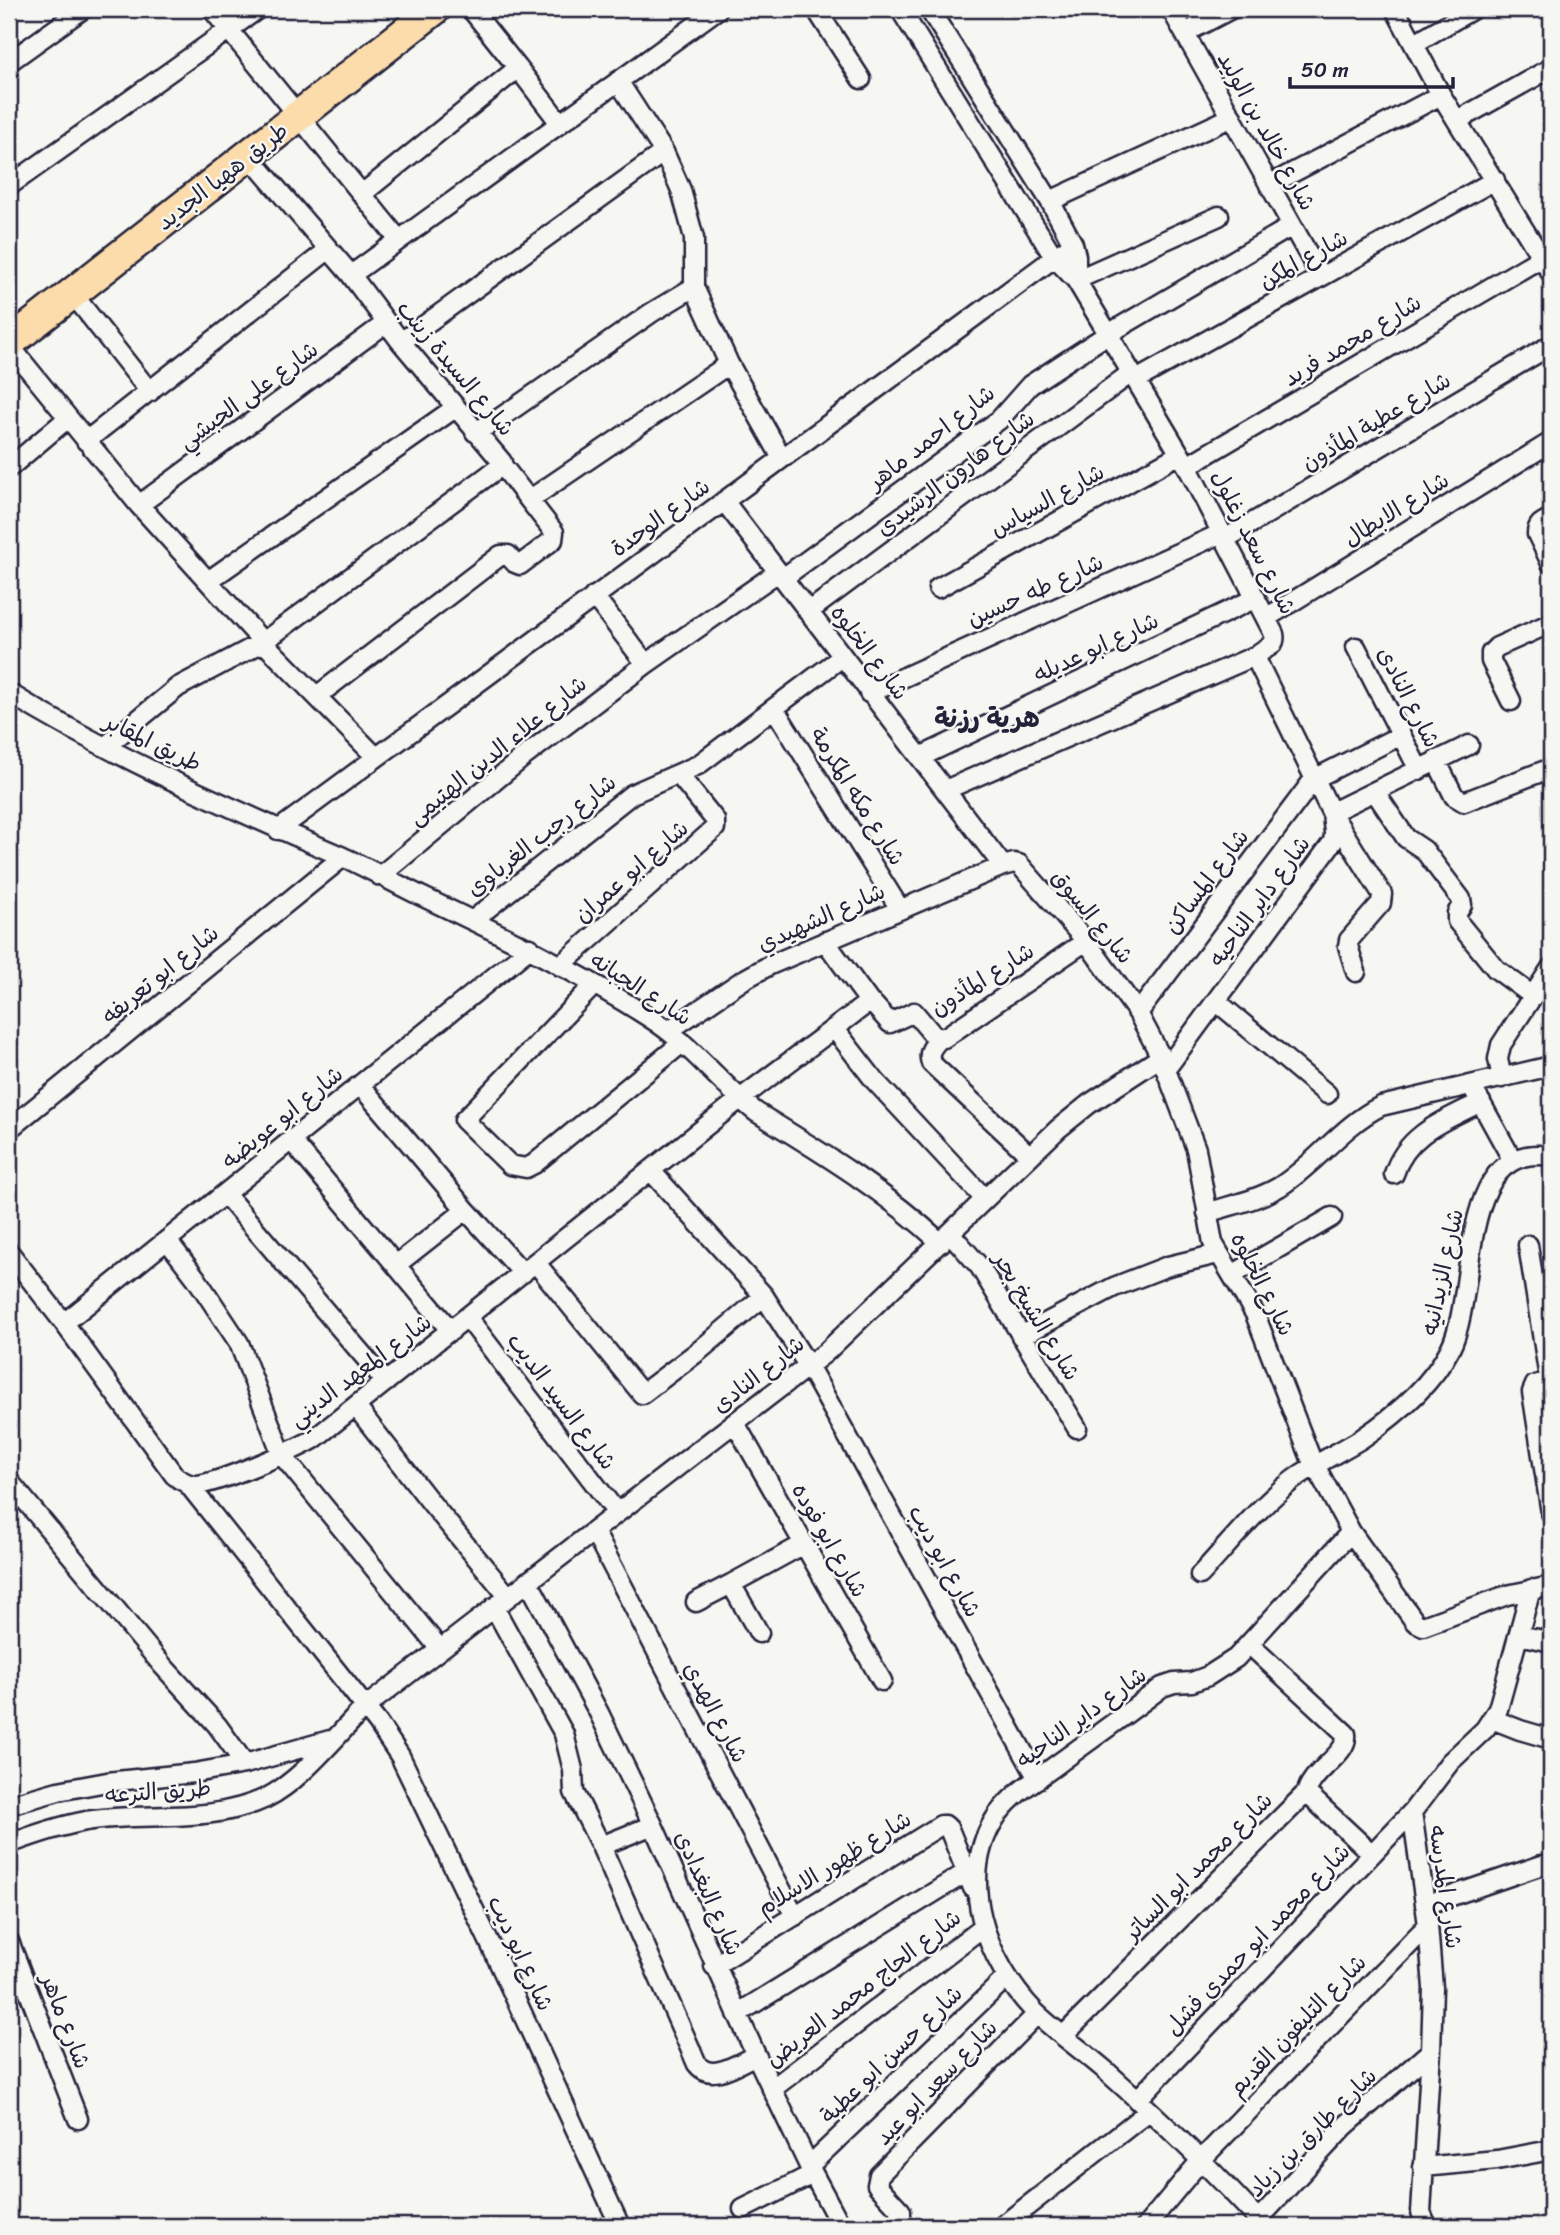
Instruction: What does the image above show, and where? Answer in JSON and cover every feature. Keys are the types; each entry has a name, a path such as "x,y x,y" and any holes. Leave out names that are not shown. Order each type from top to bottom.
{"main road":[{"name":"طريق ههيا الجديد","path":"9,344 435,9"}],"street":[{"path":"9,62 83,9"},
{"path":"212,9 399,240"},
{"path":"9,186 258,9"},
{"path":"471,9 560,123"},
{"path":"351,275 718,9"},
{"path":"816,9 861,79"},
{"name":"شارع سعد زغلول","path":"900,9 1054,257 1076,280 1184,460 1274,634 1274,642 1257,655"},
{"name":"شارع سعد زغلول","path":"929,9 1050,201 1073,244 1076,280"},
{"name":"شارع خالد بن الوليد","path":"1171,9 1321,277"},
{"path":"1185,33 1231,9"},
{"path":"1395,9 1441,95 1546,254 1551,273"},
{"path":"1415,43 1473,9"},
{"path":"930,58 951,44"},
{"path":"362,194 518,68"},
{"path":"1458,120 1551,68"},
{"path":"618,81 664,152 681,190 694,238 694,287 729,364 782,458"},
{"path":"1269,185 1441,95"},
{"path":"975,131 996,116"},
{"path":"1050,201 1232,117"},
{"path":"401,342 664,152"},
{"name":"شارع السيدة زينب","path":"106,747 178,687 264,642 502,465 401,342 351,275 248,155"},
{"name":"شارع المكن","path":"1133,376 1321,277 1495,180"},
{"path":"1076,280 1219,216"},
{"name":"شارع احمد ماهر","path":"646,664 780,575 999,420 1030,385 1108,334 1292,226"},
{"name":"شارع الوحدة","path":"278,830 1073,244"},
{"path":"86,441 328,250"},
{"name":"شارع محمد فريد","path":"1184,460 1546,254"},
{"path":"475,432 694,287"},
{"path":"72,293 150,392"},
{"name":"شارع على الحبشي","path":"139,505 386,323"},
{"path":"9,344 139,505 264,642 376,757"},
{"name":"شارع عطية المأذون","path":"1223,536 1551,345"},
{"path":"529,500 729,364"},
{"name":"شارع هارون الرشيدى","path":"808,612 1133,376"},
{"path":"208,581 455,408"},
{"path":"9,468 68,418"},
{"name":"شارع الابطال","path":"1266,618 1551,442"},
{"name":"شارع السياس","path":"938,589 1184,460"},
{"path":"317,696 501,555 508,555 520,565 551,543 555,538 554,532 502,465"},
{"name":"شارع الخلوه","path":"724,501 1003,866"},
{"path":"1551,518 1539,525 1537,534 1551,563"},
{"name":"شارع طه حسين","path":"869,693 1223,536"},
{"path":"594,596 646,664"},
{"name":"شارع ابو عديله","path":"919,757 1256,598"},
{"path":"1511,701 1491,661 1491,653 1496,648 1551,623"},
{"name":"شارع النادى","path":"1356,647 1419,770"},
{"path":"945,790 1257,655 1258,663 1332,814 1382,894 1381,903 1349,940 1348,946 1356,972"},
{"name":"شارع رجب الغرباوى","path":"473,920 632,794 698,765 842,657"},
{"name":"شارع علاء الدين الهتيمى","path":"380,876 526,755 646,664"},
{"name":"طريق المقابر","path":"9,693 106,747 278,830"},
{"name":"شارع مكه المكرمة","path":"774,708 900,909"},
{"path":"1314,779 1401,735"},
{"path":"1332,814 1336,808 1375,792 1469,745"},
{"path":"1436,760 1454,796 1464,802 1551,768"},
{"name":"شارع ابو عمران","path":"560,966 715,828 715,820 680,775"},
{"name":"شارع المساكن","path":"1138,1013 1314,779"},
{"path":"1375,792 1406,838 1424,850 1461,899 1462,905 1456,918 1464,930 1496,969 1533,996"},
{"name":"شارع داير الناحيه","path":"1164,1063 1216,1000 1332,843 1335,834 1332,814"},
{"name":"شارع الجبانه","path":"278,830 343,857 473,920 530,948 594,985 675,1037 740,1099 869,1182 946,1238"},
{"name":"شارع ابو تعريفه","path":"9,1129 343,857"},
{"name":"شارع السوق","path":"1003,866 1019,864 1086,941 1138,1013"},
{"name":"شارع الشهيدي","path":"594,985 464,1120 510,1165 526,1168 534,1164 675,1037 743,980 770,965 1003,866"},
{"path":"740,1099 865,1005 871,1004 825,941"},
{"name":"شارع المأذون","path":"871,1004 890,1023 911,1012 917,1014 934,1036 944,1038 1086,941"},
{"name":"شارع ابو عويضه","path":"65,1323 530,948"},
{"path":"1502,1078 1498,1059 1501,1045 1551,968"},
{"path":"1216,1000 1327,1094"},
{"name":"شارع الخلوه","path":"1138,1013 1164,1063 1196,1149 1205,1186 1210,1231 1218,1254 1264,1334 1315,1465 1351,1532"},
{"path":"834,1028 875,1081 985,1199"},
{"path":"940,1038 930,1050 931,1063 1030,1156"},
{"name":"شارع النادى","path":"364,1708 809,1367 1030,1156 1089,1104 1164,1063"},
{"path":"1207,1213 1255,1198 1282,1185 1350,1125 1381,1106 1551,1066"},
{"path":"360,1085 466,1210 530,1268 642,1394 764,1296"},
{"path":"1471,1085 1512,1159 1533,1155 1551,1156"},
{"name":"شارع المعهد الديني","path":"188,1484 205,1484 314,1440 740,1099"},
{"path":"1394,1174 1402,1153 1417,1136 1481,1102"},
{"path":"291,1140 451,1331"},
{"name":"شارع الزيدانيه","path":"1200,1575 1273,1497 1315,1465 1384,1422 1429,1380 1443,1362 1461,1321 1483,1197 1495,1175 1512,1159"},
{"name":"شارع ابو ديب","path":"651,1171 764,1296 809,1367 1038,1779"},
{"path":"225,1194 387,1382"},
{"path":"396,1265 466,1210"},
{"path":"1232,1275 1332,1217"},
{"name":"شارع الشيخ بحر","path":"946,1238 980,1267 1077,1429"},
{"path":"167,1240 239,1343 282,1454 440,1649"},
{"path":"1528,1245 1546,1318 1549,1378 1535,1385 1532,1392 1551,1513"},
{"path":"9,1252 65,1323 174,1475 188,1484"},
{"path":"1021,1336 1114,1287 1168,1266 1218,1254"},
{"name":"شارع السيد الديب","path":"468,1318 617,1513"},
{"path":"357,1408 432,1504 501,1601 564,1734 573,1770 574,1792 601,1846 697,2064 708,2074 756,2054"},
{"name":"شارع ابو فوده","path":"735,1423 883,1681"},
{"path":"9,1481 163,1666 217,1725 245,1764"},
{"name":"شارع ابو ديب","path":"188,1484 378,1723 400,1756 495,1954 620,2226"},
{"name":"شارع الهدي","path":"594,1531 795,1916"},
{"path":"1351,1532 1415,1622 1423,1626 1484,1603 1551,1586"},
{"name":"شارع داير الناحيه","path":"1256,2222 1201,2160 1104,2069 1037,2014 1007,1977 984,1926 978,1902 977,1866 989,1831 1009,1801 1162,1688 1208,1676 1236,1658 1351,1532"},
{"path":"696,1602 804,1544"},
{"name":"شارع البغدادى","path":"528,1581 599,1713 653,1825 714,1966 837,2225"},
{"path":"731,1584 759,1633"},
{"name":"شارع المدرسه","path":"1424,2226 1420,2212 1432,2051 1433,1988 1428,1925 1412,1812 1450,1762 1492,1719 1502,1698 1531,1589"},
{"path":"1520,1635 1551,1642"},
{"path":"1250,1645 1346,1734 1345,1745 1312,1779 1306,1795"},
{"name":"طريق الترعه","path":"9,1844 86,1821 210,1814 267,1797 297,1777 364,1708"},
{"path":"1492,1719 1551,1739"},
{"name":"طريق الترعه","path":"9,1805 58,1791 107,1782 194,1773 245,1764 332,1740"},
{"name":"شارع محمد ابو الساتر","path":"1063,2036 1306,1795 1373,1854"},
{"name":"شارع محمد ابو حمدى فشل","path":"1002,2226 1143,2106 1412,1812"},
{"path":"601,1846 653,1825"},
{"name":"شارع ظهور الاسلام","path":"714,1966 941,1825 946,1825 949,1829 978,1902"},
{"path":"1425,1905 1542,1865"},
{"path":"737,2014 967,1872"},
{"name":"شارع التليفون القديم","path":"1146,2226 1201,2160 1428,1925"},
{"name":"شارع الحاج محمد العريض","path":"772,2089 984,1926"},
{"name":"شارع ماهر","path":"9,1941 78,2119"},
{"name":"شارع حسن ابو عطية","path":"743,2208 811,2170 1007,1977"},
{"name":"شارع سعد ابو عيد","path":"892,2226 901,2217 901,2211 879,2188 876,2181 879,2175 1037,2014"},
{"name":"شارع طارق بن زياد","path":"1256,2222 1345,2126 1432,2051"},
{"path":"1423,2166 1497,2160 1551,2150"}],"district":[{"name":"هرية رزنة","path":"987,718"}]}
